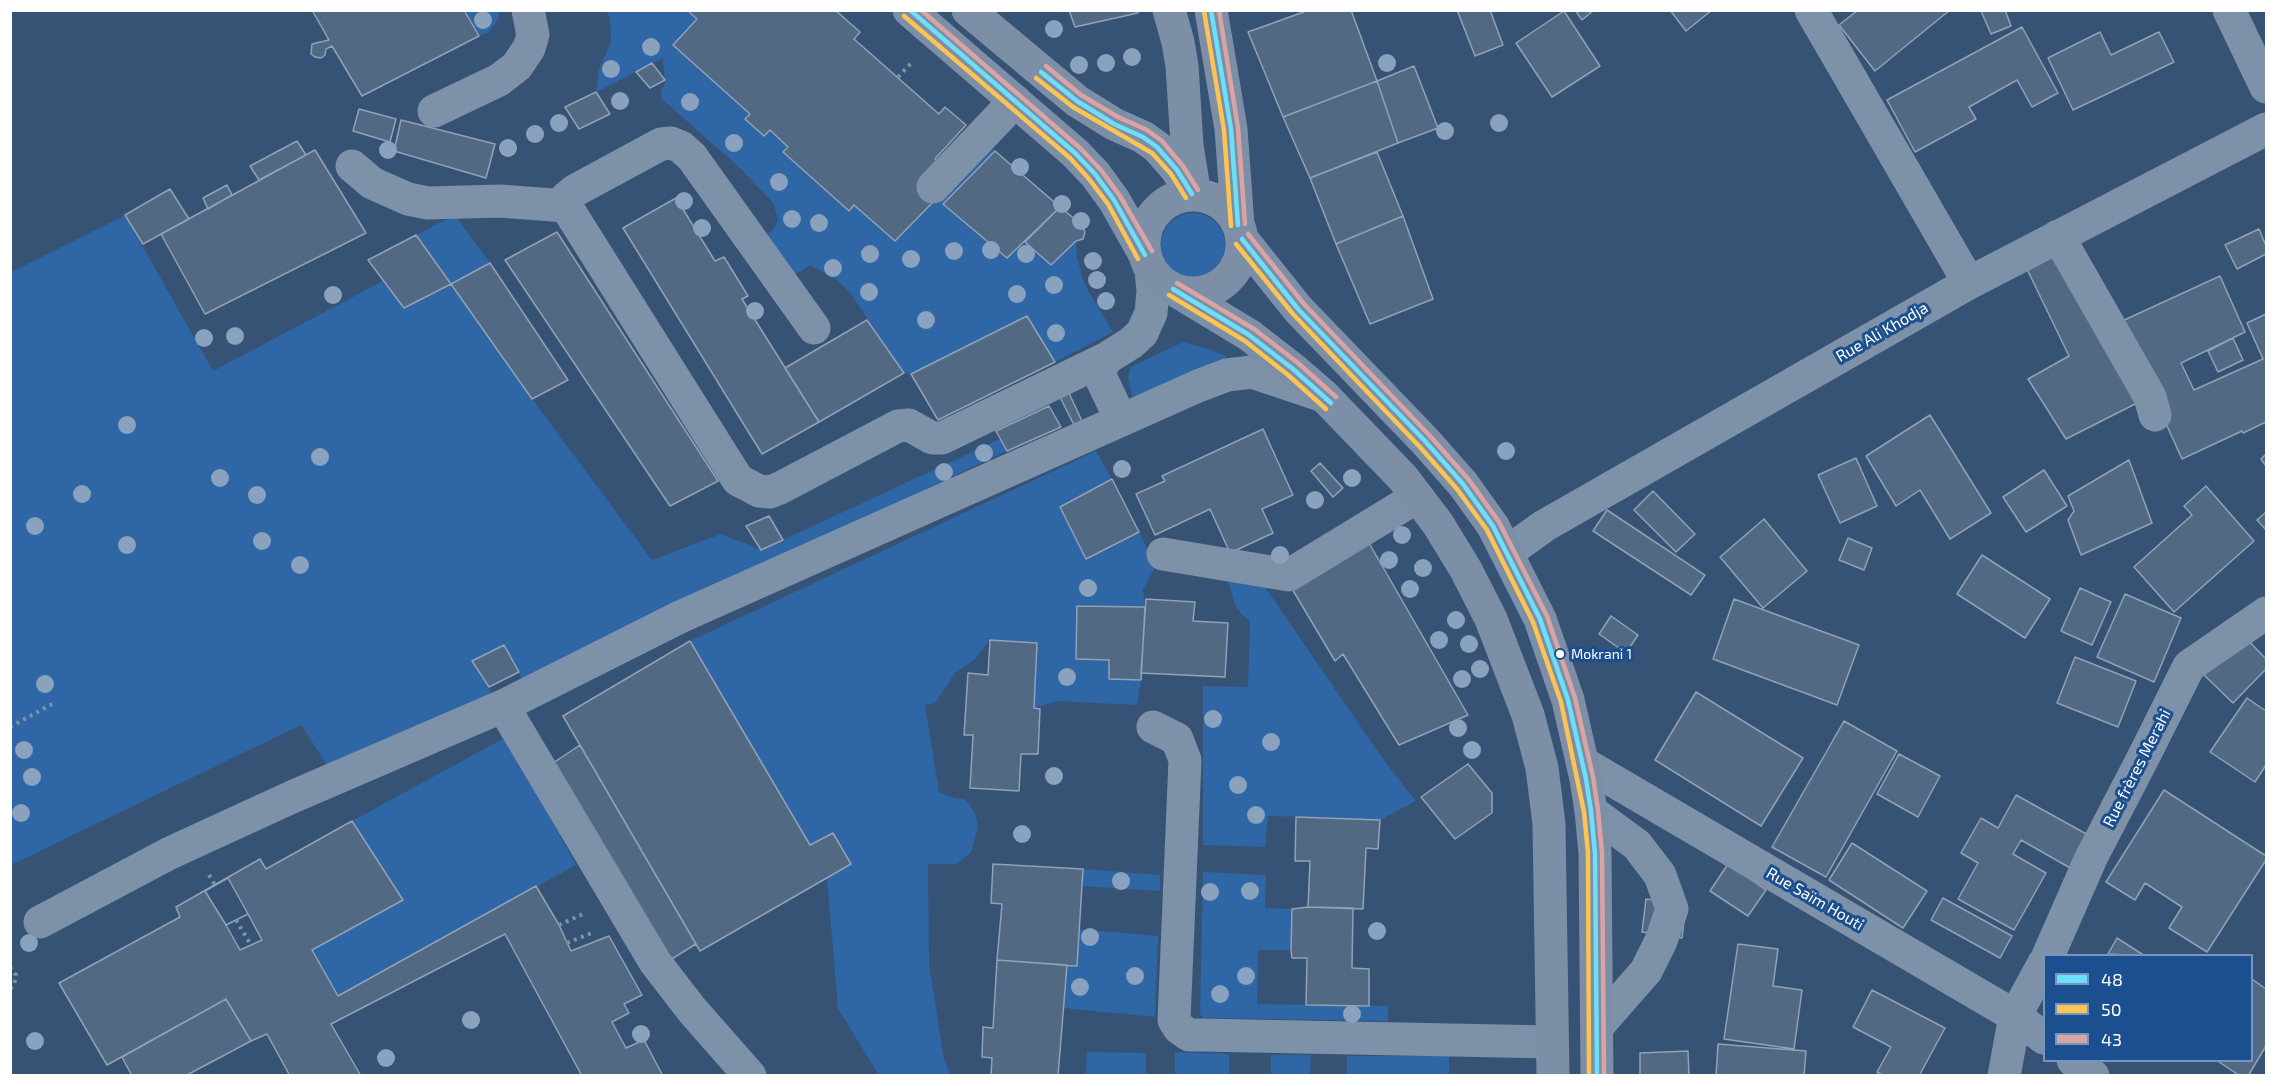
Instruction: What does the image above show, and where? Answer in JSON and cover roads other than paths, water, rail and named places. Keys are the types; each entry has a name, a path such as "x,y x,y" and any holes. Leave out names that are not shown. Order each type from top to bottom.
{"main road":[{"path":"909,10 1075,153 1095,174 1114,200 1156,271 1249,335 1324,396 1403,478 1438,524 1466,570 1491,619 1528,715 1542,768 1549,824 1553,1076"},
{"path":"968,10 1077,101 1114,124 1143,137 1156,147 1178,170 1194,194"},
{"path":"1169,10 1178,42 1185,99 1187,146 1194,194"},
{"path":"1214,11 1232,129 1240,232 1242,253 1229,278 1218,286 1203,292 1188,293 1156,271 1144,240 1155,212 1167,202 1194,194 1221,203 1231,212 1240,232 1298,309 1425,441 1463,484 1493,526 1508,552 1540,619 1568,699 1583,763 1595,853 1597,1076"},
{"path":"1114,124 1142,126 1155,123 1177,110 1185,99"}],"street":[{"path":"434,111 500,80 517,66 529,48 533,35 528,10"},
{"path":"1811,10 1969,283"},
{"path":"2229,10 2266,87"},
{"path":"933,188 1015,101"},
{"name":"Rue Ali Khodja","path":"1508,552 1544,526 1969,283 2266,129"},
{"path":"814,328 692,157 681,147 670,143 661,144 576,190 566,198 566,206 738,480 759,491 770,492 780,488 898,426 909,425 932,438 942,438 1107,357 1131,343 1142,333 1151,313 1156,271"},
{"path":"352,166 372,183 408,199 428,203 500,201 566,206"},
{"path":"2058,236 2150,397 2155,415"},
{"path":"1107,357 1100,369 1101,378 1121,420"},
{"path":"40,922 170,853 292,797 504,706 680,617 1198,386 1227,375 1252,372 1324,396"},
{"path":"1163,554 1288,575 1417,497"},
{"name":"Rue frères Merahi","path":"2049,954 2091,858 2189,666 2266,614"},
{"path":"504,706 655,962 692,1010 750,1076"},
{"path":"1153,727 1178,739 1185,760 1174,1020 1179,1028 1189,1035 1552,1042"},
{"name":"Rue Saïm Houti","path":"1583,763 2015,1016 2043,1037"},
{"path":"1591,811 1637,845 1660,875 1672,909 1661,941 1646,971 1597,1027"},
{"path":"2004,1076 2015,1016 2043,965"},
{"path":"2076,1062 2093,1076"}],"place":[{"name":"Mokrani 1","path":"1560,654"}]}
